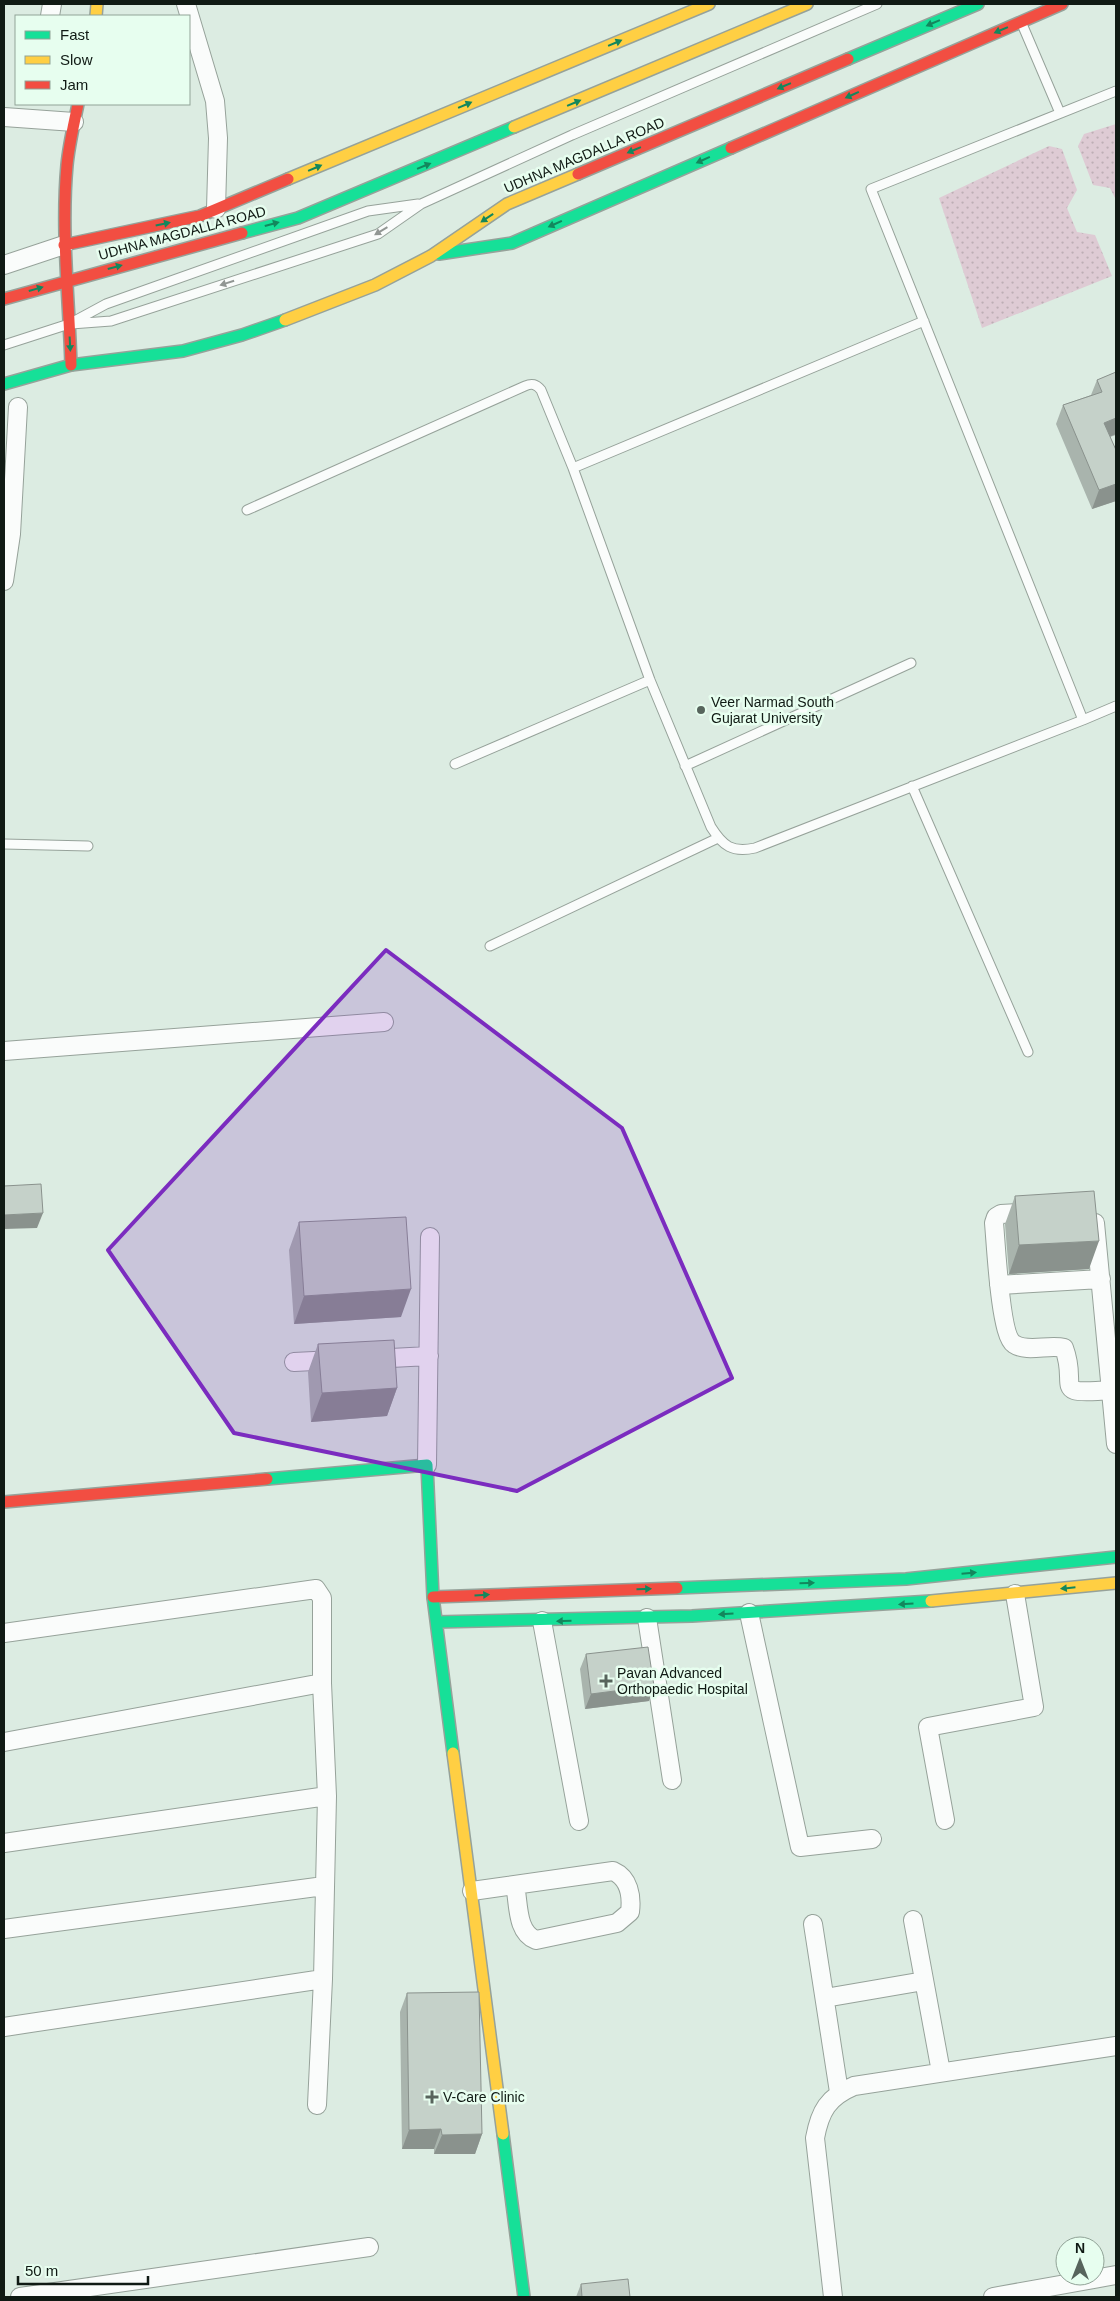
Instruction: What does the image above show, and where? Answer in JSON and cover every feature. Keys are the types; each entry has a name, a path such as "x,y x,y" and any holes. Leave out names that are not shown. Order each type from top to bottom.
{"street":[{"path":"4,266 64,245 200,216 709,4"},
{"name":"UDHNA MAGDALLA ROAD","path":"4,299 298,218 807,4"},
{"name":"UDHNA MAGDALLA ROAD","path":"4,384 71,365 183,351 242,335 341,300 431,256 507,204 978,4"},
{"path":"431,256 512,243 1062,4"},
{"path":"190,17 209,81 218,120 216,209"},
{"path":"71,365 68,280 64,245 67,164 78,105"},
{"path":"4,116 74,122"},
{"path":"4,581 11,534 11,410 22,378"},
{"path":"4,1051 384,1022"},
{"path":"1084,1208 1091,1210 1094,1216 1116,1444"},
{"path":"1048,1210 1001,1214 996,1217 994,1223 1007,1336 1014,1344 1022,1348 1058,1346 1064,1348 1068,1385 1072,1390 1080,1393 1111,1390"},
{"path":"430,1237 428,1465 433,1597 524,2297"},
{"path":"1000,1284 1101,1279"},
{"path":"294,1362 429,1356"},
{"path":"4,1502 428,1465"},
{"path":"433,1597 906,1579 1116,1558"},
{"path":"437,1622 647,1618 910,1604 1116,1583"},
{"path":"4,1633 316,1589 322,1598 322,1683 326,1796 323,1979 317,2105"},
{"path":"946,1820 928,1727 1034,1707 1016,1594"},
{"path":"749,1613 800,1847 872,1839"},
{"path":"647,1618 672,1780"},
{"path":"542,1621 579,1821"},
{"path":"4,1742 322,1683"},
{"path":"4,1843 326,1796"},
{"path":"472,1890 613,1871 622,1875 627,1884 631,1904 630,1912 617,1923 536,1940 527,1936 522,1928 515,1885"},
{"path":"4,1929 324,1886"},
{"path":"913,1920 941,2072"},
{"path":"813,1924 839,2092"},
{"path":"4,2027 323,1979"},
{"path":"824,1998 924,1981"},
{"path":"833,2297 815,2138 818,2121 824,2108 839,2092 854,2086 1116,2046"},
{"path":"20,2297 369,2247"},
{"path":"993,2297 1116,2275"}],"lane":[{"path":"69,324 111,321 378,234 421,204 572,135 877,4"},
{"path":"1021,21 1060,113"},
{"path":"1083,720 871,189 1116,91"},
{"path":"4,345 69,324 106,304 368,211 421,204"},
{"path":"573,468 924,321"},
{"path":"247,510 530,384 537,386 541,390 573,468 650,680 711,828 727,846 742,851 755,848 1116,706"},
{"path":"685,766 910,663"},
{"path":"455,764 650,680"},
{"path":"912,786 1028,1052"},
{"path":"490,946 718,838"},
{"path":"4,844 88,846"}],"highlighted area":[{"path":"386,950 622,1128 732,1378 517,1491 234,1433 108,1250"}],"shaded area":[{"path":"1116,124 1116,200 1110,188 1093,185 1078,146 1084,134"},
{"path":"1049,146 1062,149 1077,190 1067,208 1077,232 1095,235 1112,276 982,328 939,198"}],"building":[{"path":"1116,372 1116,418 1104,423 1116,450 1116,484 1099,490 1063,405 1102,392 1097,380"},
{"path":"41,1184 43,1213 4,1215 4,1186"},
{"path":"1094,1191 1099,1241 1019,1245 1015,1196"},
{"path":"406,1217 411,1289 304,1296 299,1222"},
{"path":"394,1340 397,1388 322,1393 318,1344"},
{"path":"648,1647 654,1686 591,1694 586,1654"},
{"path":"479,1992 482,2134 442,2135 441,2129 409,2130 407,1993"},
{"path":"628,2279 630,2297 582,2297 581,2284"}],"traffic: fast":[{"path":"848,59 978,4"},
{"path":"242,233 298,218 514,127"},
{"path":"439,254 512,243 731,148"},
{"path":"4,384 71,365 183,351 242,335 285,320"},
{"path":"267,1479 427,1465 433,1597 453,1753"},
{"path":"677,1588 906,1579 1116,1557"},
{"path":"437,1622 692,1616 931,1601"},
{"path":"503,2134 524,2297"}],"traffic: slow":[{"path":"96,15 97,4"},
{"path":"288,179 709,4"},
{"path":"514,127 807,4"},
{"path":"285,320 375,285 431,256 507,204 578,174"},
{"path":"931,1601 1116,1583"},
{"path":"453,1753 503,2134"}],"traffic: jam":[{"path":"731,148 1062,4"},
{"path":"578,174 848,59"},
{"path":"71,365 65,240 65,190 69,149 78,105"},
{"path":"64,245 200,216 288,179"},
{"path":"4,299 242,233"},
{"path":"4,1502 267,1479"},
{"path":"433,1597 677,1588"}],"place":[{"name":"Veer Narmad South Gujarat University","path":"701,710"},
{"name":"Pavan Advanced Orthopaedic Hospital","path":"606,1681"},
{"name":"V-Care Clinic","path":"432,2097"}]}
